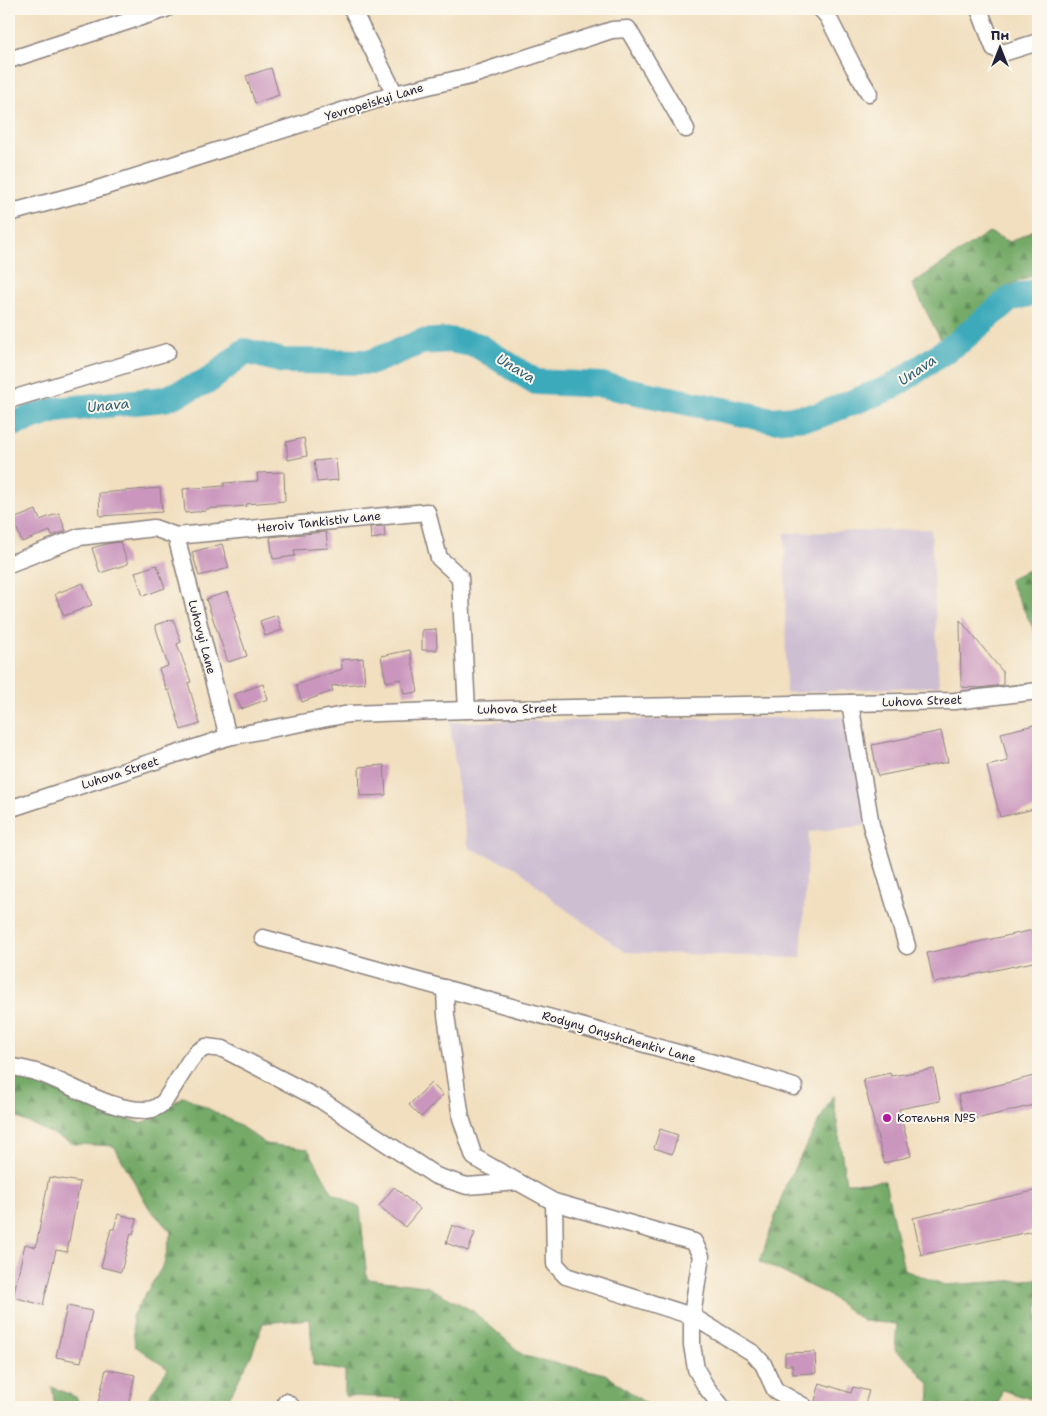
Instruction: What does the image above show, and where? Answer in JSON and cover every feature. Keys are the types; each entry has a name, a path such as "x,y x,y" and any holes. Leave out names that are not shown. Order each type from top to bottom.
{"street":[{"path":"9,60 166,9"},
{"path":"352,9 395,94"},
{"path":"979,9 994,48 1003,54 1038,42"},
{"path":"829,11 854,68 869,93"},
{"name":"Yevropeiskyi Lane","path":"9,213 104,187 395,94 470,76 612,30 628,29 686,129"},
{"path":"9,400 167,352"},
{"name":"Heroiv Tankistiv Lane","path":"9,564 79,538 154,528 176,536 428,512 439,558 460,577 466,710"},
{"name":"Luhovyi Lane","path":"176,536 228,737"},
{"name":"Luhova Street","path":"9,809 228,737 349,714 955,701 1038,691"},
{"path":"850,702 871,825 907,946"},
{"name":"Rodyny Onyshchenkiv Lane","path":"263,938 794,1087"},
{"path":"445,988 446,1015 461,1118 474,1157 554,1202 694,1242 701,1256 692,1316 692,1345 696,1369 722,1407"},
{"path":"9,1066 40,1073 85,1094 116,1104 148,1110 157,1108 164,1102 196,1053 206,1046 223,1049 321,1100 436,1176 467,1186 518,1182"},
{"path":"554,1202 555,1264 566,1276 692,1316 753,1353 763,1364 775,1390 805,1407"}],"shaded area":[{"path":"931,529 939,686 786,693 785,533"},
{"path":"852,717 871,825 809,832 801,958 625,952 557,903 517,868 469,848 460,804 450,722"}],"green space":[{"path":"1038,228 1038,273 1006,287 941,340 912,284 989,232 1010,242"},
{"path":"1038,565 1038,638 1009,580"},
{"path":"9,1077 38,1084 142,1124 184,1096 236,1123 266,1144 308,1149 332,1192 360,1208 367,1279 426,1286 473,1311 524,1356 605,1374 651,1407 403,1407 402,1398 345,1396 345,1371 313,1365 310,1319 263,1323 251,1356 226,1407 133,1407 145,1403 168,1369 135,1346 132,1316 164,1264 171,1232 149,1208 114,1146 75,1144 9,1114"},
{"path":"833,1095 846,1183 885,1181 904,1270 945,1285 1038,1279 1038,1390 1034,1400 1002,1390 998,1407 929,1407 930,1385 911,1362 895,1350 897,1324 863,1321 828,1295 760,1261 787,1182"},
{"path":"52,1387 76,1397 81,1407 55,1407"}],"building":[{"path":"271,68 279,95 255,103 246,76"},
{"path":"304,438 307,456 288,460 286,442"},
{"path":"336,459 338,480 317,482 314,461"},
{"path":"284,472 285,501 246,504 247,506 206,509 206,511 185,513 183,489 224,486 224,483 258,481 257,473"},
{"path":"160,488 162,512 100,516 99,493"},
{"path":"36,510 40,520 59,513 66,531 52,536 50,531 22,542 13,519"},
{"path":"384,526 385,537 371,539 370,527"},
{"path":"326,532 328,548 294,550 295,556 273,559 270,537"},
{"path":"120,542 128,564 100,573 92,548"},
{"path":"222,544 229,568 199,576 192,552"},
{"path":"157,565 165,588 143,596 135,572"},
{"path":"83,583 92,605 64,616 55,594"},
{"path":"228,592 247,656 228,662 206,599"},
{"path":"277,615 282,630 265,636 260,621"},
{"path":"173,619 181,642 177,644 191,682 188,683 200,724 181,730 169,690 167,691 159,669 168,666 155,625"},
{"path":"960,620 1003,672 1003,685 979,688 961,687"},
{"path":"436,629 437,650 422,650 422,630"},
{"path":"410,650 418,692 404,694 401,679 386,682 381,656"},
{"path":"363,658 365,683 331,686 333,691 302,702 296,685 342,669 341,660"},
{"path":"263,684 268,699 241,709 235,694"},
{"path":"1038,724 1038,808 1000,817 987,766 1008,761 1001,733"},
{"path":"941,731 948,762 878,776 872,745"},
{"path":"384,765 386,795 360,796 359,767"},
{"path":"1038,929 1038,961 934,983 927,953"},
{"name":"Котельня №5","path":"934,1069 940,1101 899,1109 911,1156 884,1163 863,1079 890,1073 891,1076"},
{"path":"1038,1075 1038,1104 964,1122 958,1095"},
{"path":"431,1083 443,1095 421,1117 409,1105"},
{"path":"660,1129 678,1135 672,1154 654,1148"},
{"path":"49,1177 80,1182 67,1252 56,1250 43,1305 13,1297 25,1244 36,1247"},
{"path":"394,1187 420,1209 405,1227 379,1206"},
{"path":"1038,1190 1038,1230 921,1255 913,1218"},
{"path":"118,1214 137,1219 133,1234 131,1233 121,1272 101,1267 111,1229 114,1229"},
{"path":"452,1225 475,1233 468,1251 446,1243"},
{"path":"67,1306 92,1311 81,1362 56,1357"},
{"path":"815,1352 816,1373 793,1374 792,1365 785,1365 785,1353"},
{"path":"106,1369 135,1375 128,1407 97,1407"},
{"path":"820,1383 851,1393 853,1387 869,1391 864,1407 815,1407 814,1404"}],"waterway":[{"name":"Unava","path":"9,425 56,410 165,399 210,380 245,351 283,361 372,362 421,342 449,340 477,345 536,382 602,385 772,420 817,416 892,387 960,341 1010,299 1038,291"}],"place":[{"name":"Котельня №5","path":"887,1118"}]}
